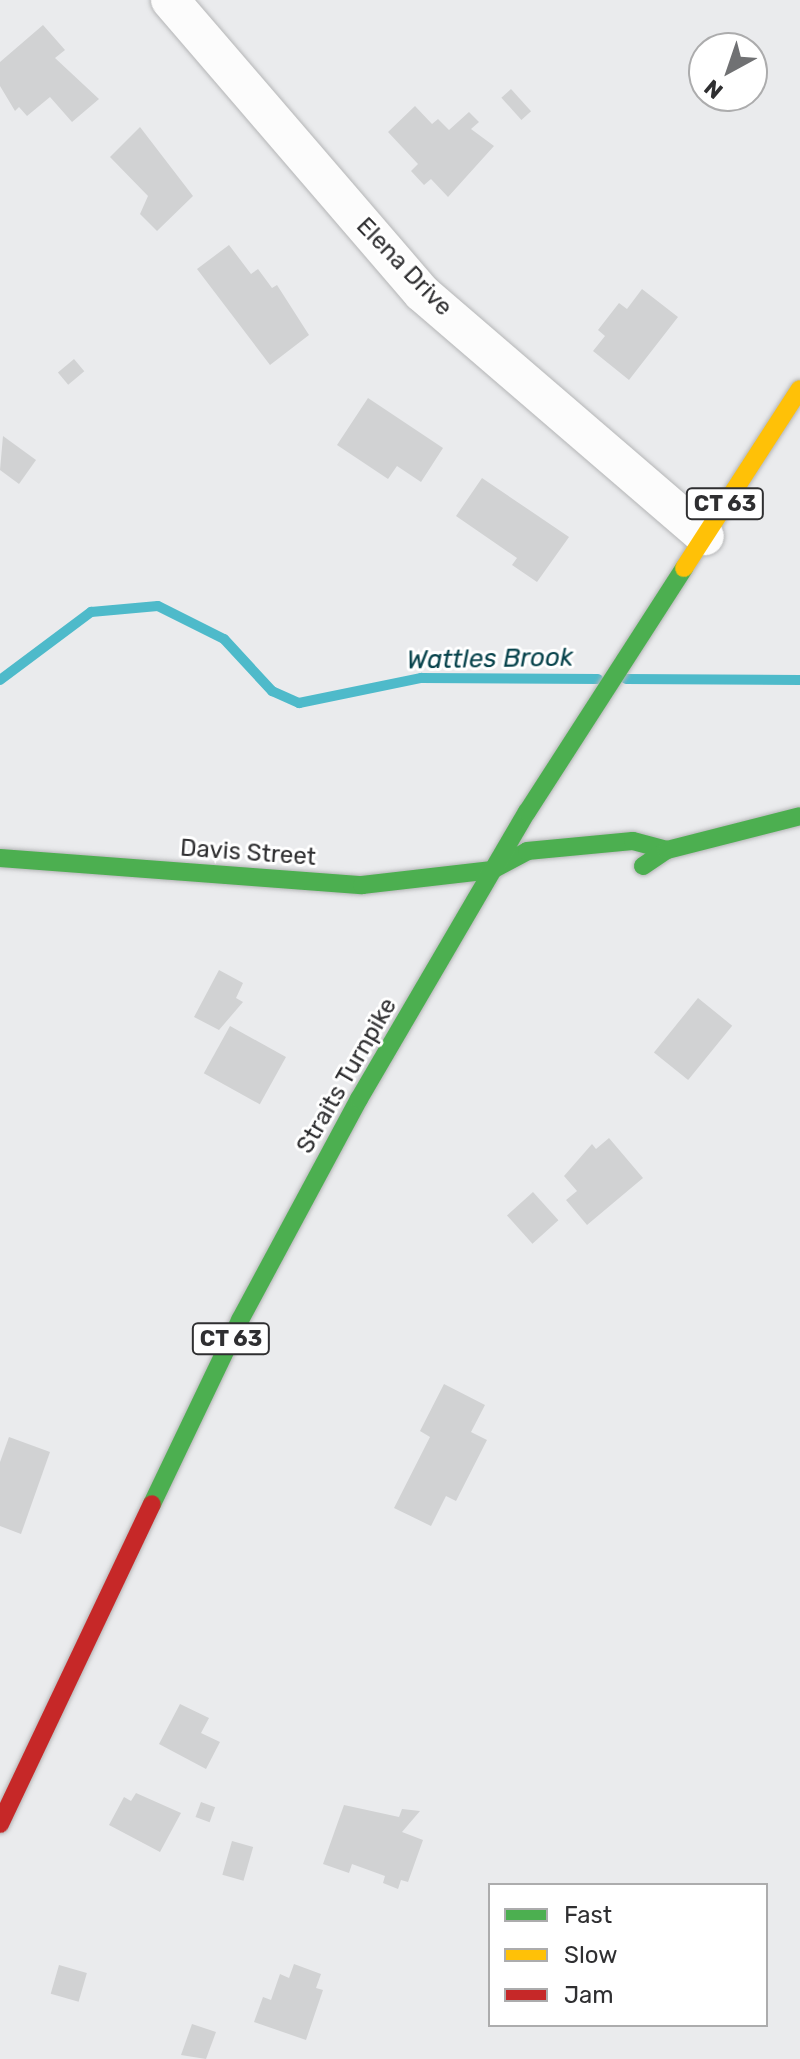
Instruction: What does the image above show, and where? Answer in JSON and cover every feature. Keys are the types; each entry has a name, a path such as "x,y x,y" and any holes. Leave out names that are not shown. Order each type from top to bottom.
{"main road":[{"name":"Straits Turnpike","path":"0,1824 240,1320 492,870 648,618 800,389"},
{"name":"Davis Street","path":"620,873 636,871 667,850 800,816"},
{"name":"Davis Street","path":"0,858 362,885 492,870 527,851 633,841 667,850"},
{"name":"Davis Street","path":"492,870 517,877"}],"street":[{"name":"Elena Drive","path":"170,0 422,293 705,536"}],"building":[{"path":"43,25 65,50 55,58 99,99 72,122 50,97 27,116 19,107 15,111 0,86 0,62"},
{"path":"511,89 531,111 521,120 501,98"},
{"path":"415,106 432,124 438,119 449,130 469,112 479,122 471,129 494,146 448,197 431,179 424,185 411,171 418,164 388,132"},
{"path":"140,127 193,196 157,231 140,214 148,196 110,157"},
{"path":"229,245 251,274 258,269 272,288 277,285 309,335 270,365 197,269"},
{"path":"642,289 678,317 629,380 593,351 605,336 598,330 619,303 627,309"},
{"path":"74,359 84,371 68,385 58,372"},
{"path":"368,398 443,448 421,482 397,466 388,479 337,445"},
{"path":"3,436 36,460 19,484 0,470"},
{"path":"482,478 569,537 537,582 512,565 517,558 456,516"},
{"path":"219,970 243,983 236,998 243,1002 219,1030 194,1017"},
{"path":"698,998 732,1026 688,1080 654,1052"},
{"path":"230,1026 286,1057 260,1104 204,1073"},
{"path":"609,1138 643,1178 587,1225 566,1200 577,1191 564,1176 592,1144 596,1149"},
{"path":"533,1192 558,1220 532,1244 507,1215"},
{"path":"444,1384 485,1405 471,1432 487,1440 456,1501 446,1496 431,1526 394,1508 430,1437 420,1431"},
{"path":"9,1437 50,1452 21,1534 0,1526 0,1462"},
{"path":"180,1704 209,1718 201,1733 220,1742 206,1769 159,1744"},
{"path":"136,1793 181,1813 160,1852 109,1825 124,1797 131,1801"},
{"path":"201,1802 215,1807 210,1822 196,1817"},
{"path":"344,1805 399,1817 402,1809 420,1811 402,1832 423,1840 408,1882 401,1880 398,1889 383,1883 385,1876 352,1864 349,1873 323,1864"},
{"path":"232,1841 253,1847 244,1881 222,1875"},
{"path":"294,1964 321,1974 316,1988 323,1990 306,2040 254,2022 263,1997 271,2000 280,1974 289,1978"},
{"path":"59,1965 87,1973 79,2002 51,1994"},
{"path":"192,2024 216,2032 206,2059 181,2055"}],"waterway":[{"name":"Wattles Brook","path":"0,680 91,612 158,606 224,639 272,691 299,703 421,678 598,679"},
{"name":"Wattles Brook","path":"626,679 800,680"}],"traffic: fast":[{"path":"152,1504 240,1320 359,1099 527,812 684,568"},
{"path":"643,866 667,850 800,816"},
{"path":"0,858 362,885 492,870 527,851 633,841 667,850"}],"traffic: slow":[{"path":"684,568 800,389"}],"traffic: jam":[{"path":"0,1824 152,1504"}]}
